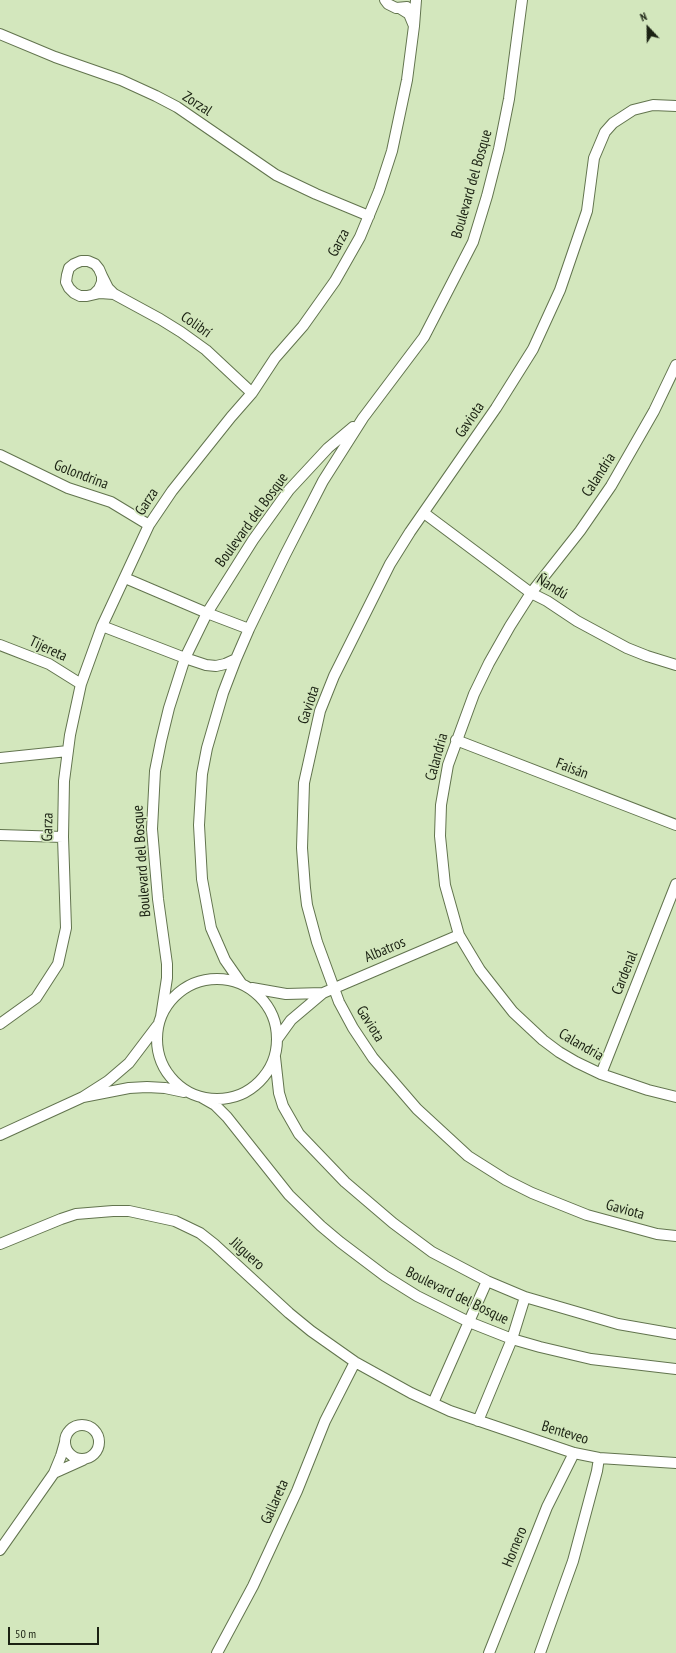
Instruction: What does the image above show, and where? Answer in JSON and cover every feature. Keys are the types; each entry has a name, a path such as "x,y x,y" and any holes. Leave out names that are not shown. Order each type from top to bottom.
{"street":[{"path":"385,0 392,6 409,14 414,26"},
{"path":"401,9 410,6 416,0"},
{"name":"Garza","path":"0,1024 36,998 58,964 66,928 63,837 64,781 68,751 81,684 102,626 149,525 172,491 252,393 275,358 303,326 335,281 360,237 379,191 392,151 407,80 416,0"},
{"name":"Boulevard del Bosque","path":"236,659 288,548 323,481 364,418 424,336 472,242 487,196 499,149 509,99 522,0"},
{"name":"Zorzal","path":"0,34 55,58 122,80 156,96 177,107 276,175 316,194 369,216"},
{"name":"Gaviota","path":"676,106 653,105 633,110 613,123 605,132 594,158 587,211 560,290 533,349 496,408 390,564 334,676 320,711 304,783 302,848 304,888 317,942 339,1002 353,1028 387,1075 417,1109 468,1156 506,1180 557,1204 620,1225 657,1234 676,1236"},
{"path":"81,261 88,261 94,264 99,269 108,288 114,294 106,293 80,296 74,293 66,282 70,268 74,264 81,261"},
{"path":"94,294 99,289 102,282 102,276"},
{"name":"Colibrí","path":"114,294 181,332 206,350 252,393"},
{"name":"Calandria","path":"676,365 654,411 611,486 580,531 531,593 510,626 474,694 448,765 443,792 440,836 445,885 459,935 488,982 522,1022 559,1052 601,1074 648,1090 676,1097"},
{"name":"Boulevard del Bosque","path":"159,1022 168,978 154,863 152,829 153,798 155,771 161,741 184,658 207,613 253,540 289,490 328,448 364,418"},
{"name":"Golondrina","path":"0,455 68,488 111,502 149,525"},
{"name":"Ñandú","path":"424,513 531,593 608,638 647,656 676,665"},
{"path":"125,578 207,613 250,629"},
{"path":"102,626 206,665 216,666 236,659"},
{"name":"Tijereta","path":"0,645 49,664 81,684"},
{"path":"236,659 221,699 207,748 202,774 199,826 202,879 211,928 225,960 241,983"},
{"name":"Faisán","path":"456,740 676,826"},
{"path":"0,758 68,751"},
{"path":"0,835 63,837"},
{"name":"Cardenal","path":"601,1074 676,884"},
{"name":"Albatros","path":"323,993 459,935"},
{"path":"0,1135 83,1097 108,1081 129,1063 159,1022 172,999 189,986 209,979 220,979 241,983 258,994 270,1010 277,1028 278,1038 275,1058 265,1075 250,1089 241,1094 222,1099 197,1096 165,1088 147,1087 129,1088 83,1097"},
{"path":"250,988 286,994 323,993"},
{"path":"278,1038 291,1020 323,993"},
{"path":"159,1022 158,1052 165,1070 177,1084 197,1096"},
{"name":"Boulevard del Bosque","path":"275,1058 279,1093 283,1106 299,1134 325,1163 374,1207 432,1252 487,1281 525,1297 618,1324 676,1334"},
{"name":"Boulevard del Bosque","path":"197,1096 215,1105 227,1117 289,1195 340,1242 385,1276 417,1296 469,1322 512,1339 540,1347 591,1358 676,1369"},
{"name":"Jilguero","path":"0,1244 76,1214 130,1211 175,1221 187,1226 204,1237 289,1313 355,1362 411,1393 450,1411"},
{"path":"433,1403 487,1281"},
{"path":"478,1421 512,1339 525,1297"},
{"name":"Gallareta","path":"217,1653 253,1586 297,1491 325,1421 355,1362"},
{"name":"Benteveo","path":"450,1411 574,1453 599,1458 676,1463"},
{"path":"0,1550 54,1473 69,1431 78,1426 88,1426 96,1432 99,1437 99,1447 94,1455 54,1473"},
{"path":"65,1440 65,1445 74,1458 84,1459"},
{"name":"Hornero","path":"489,1653 547,1507 574,1453"},
{"path":"540,1653 573,1561 597,1471 599,1458"}]}
